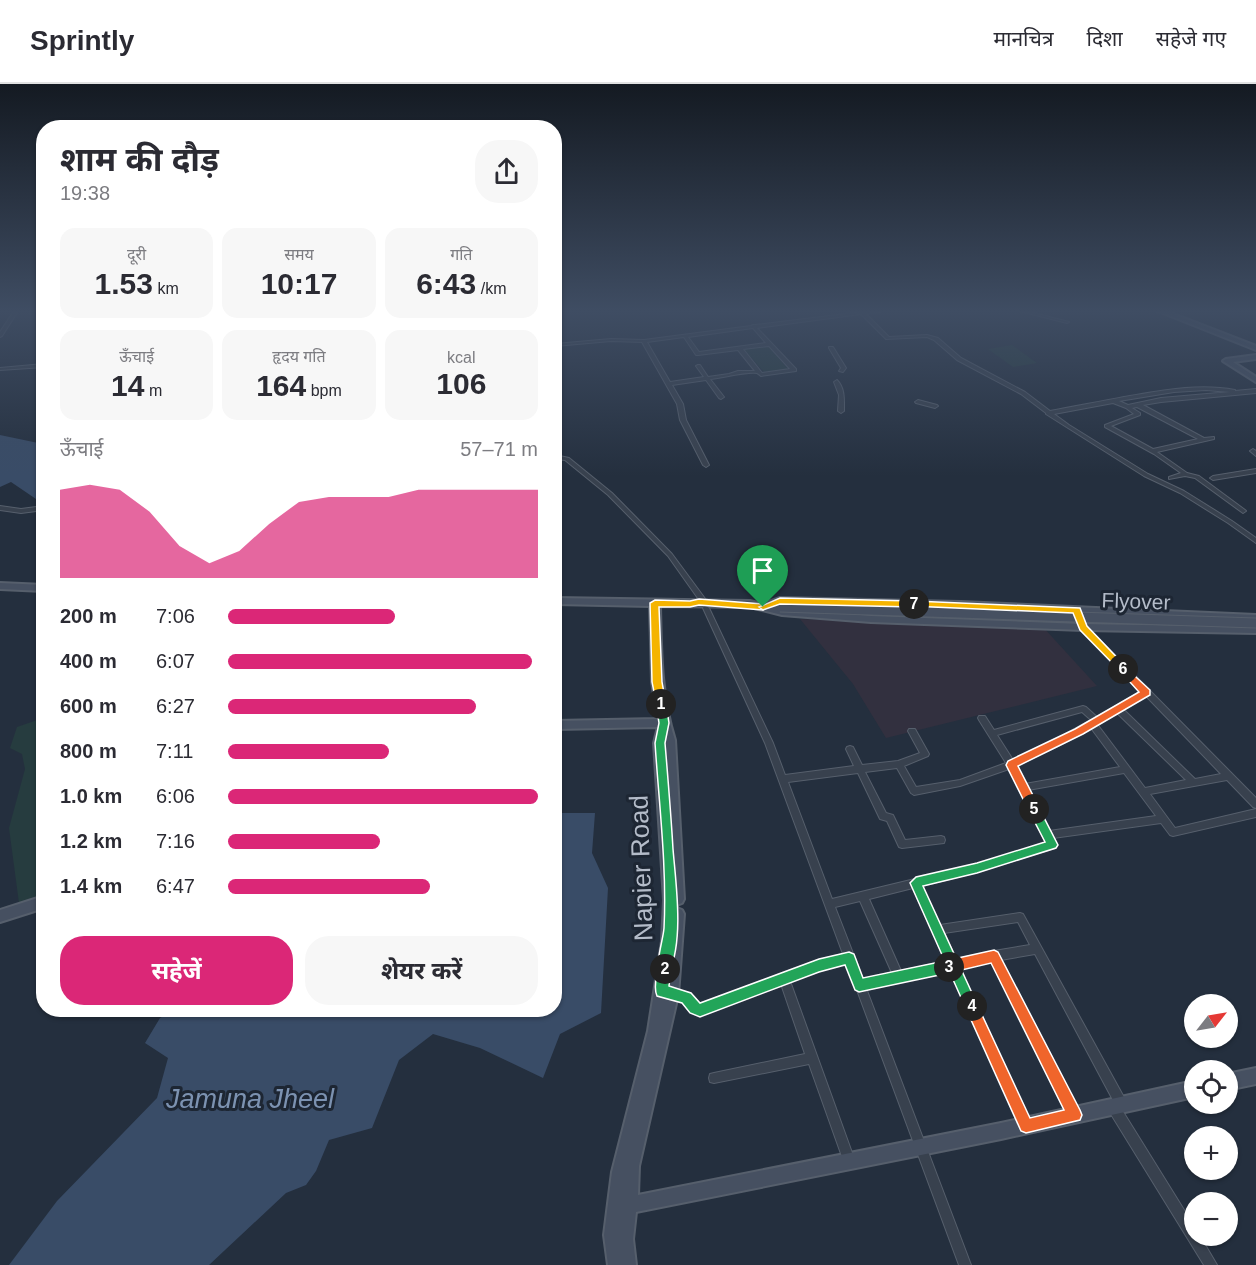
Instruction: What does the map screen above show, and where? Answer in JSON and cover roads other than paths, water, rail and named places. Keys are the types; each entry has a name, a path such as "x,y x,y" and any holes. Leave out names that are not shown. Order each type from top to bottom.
{"main road":[{"path":"1234,366 1256,381"},
{"path":"0,581 36,582"},
{"path":"0,586 36,588"},
{"path":"0,592 36,592"},
{"path":"562,595 573,596 586,602"},
{"path":"562,601 655,606 690,604 760,606 782,612 872,619 1083,627 1256,630"},
{"path":"760,606 780,601 962,605 1256,618"},
{"path":"562,606 574,606 586,602"},
{"name":"Napier Road","path":"617,1265 614,1235 623,1207 620,1172 666,993 669,941 671,900 660,743 664,723 657,682 655,606"},
{"name":"Flyover","path":"760,606 1256,624"},
{"path":"562,725 664,723"},
{"path":"0,916 36,905"},
{"path":"1238,1080 1256,1076"},
{"path":"627,1265 623,1207 1026,1126 1184,1091"}],"street":[{"path":"0,369 32,366"},
{"path":"659,366 680,404 683,420 706,465"},
{"path":"698,366 721,397"},
{"path":"754,366 761,375 794,370 790,366"},
{"path":"841,371 843,366"},
{"path":"972,366 1023,393 1048,412 1146,475 1182,492 1256,541"},
{"path":"669,384 738,372 759,372"},
{"path":"837,382 842,395 841,411"},
{"path":"1048,412 1195,390 1217,388 1240,393"},
{"path":"1195,390 1202,396"},
{"path":"1128,407 1161,400 1256,391"},
{"path":"1113,401 1138,414 1107,426 1152,451 1185,474 1197,477 1243,511"},
{"path":"918,402 935,406"},
{"path":"1138,405 1204,440"},
{"path":"1152,451 1212,438"},
{"path":"562,458 567,459 610,494 670,555 705,605 769,743 965,1265"},
{"path":"1213,478 1256,471"},
{"path":"1171,477 1185,474"},
{"path":"0,508 21,511 36,509"},
{"path":"1077,610 1083,627 1256,804"},
{"path":"899,764 914,791 958,783 1011,765 1095,722 1146,692"},
{"path":"991,734 1083,709 1095,722 1126,769 1173,832 1256,813"},
{"path":"1118,709 1193,783"},
{"path":"829,904 977,868 1052,845 1011,765 982,718"},
{"path":"783,779 899,764 925,754 912,731"},
{"path":"850,749 883,816 890,818 902,844 941,840"},
{"path":"1023,788 1126,769"},
{"path":"1143,792 1228,776"},
{"path":"1047,835 1162,819"},
{"path":"916,883 1026,1126"},
{"path":"863,896 899,977"},
{"path":"937,930 1020,917 1118,1106 1211,1265"},
{"path":"859,986 994,956 1037,949"},
{"path":"994,956 1075,1115"},
{"path":"666,993 686,997 695,1008 700,1010 819,965 849,958"},
{"path":"784,979 849,1161"},
{"path":"714,1078 812,1058"}],"water":[{"path":"0,435 36,443 36,499 11,482 0,487"},
{"name":"Jamuna Jheel","path":"562,813 595,813 592,853 608,888 601,1013 560,1034 543,1078 480,1048 433,1034 399,1060 372,1128 329,1140 316,1171 306,1185 286,1193 209,1265 9,1265 57,1201 157,1098 168,1058 145,1043 160,1018 562,1017"}]}
